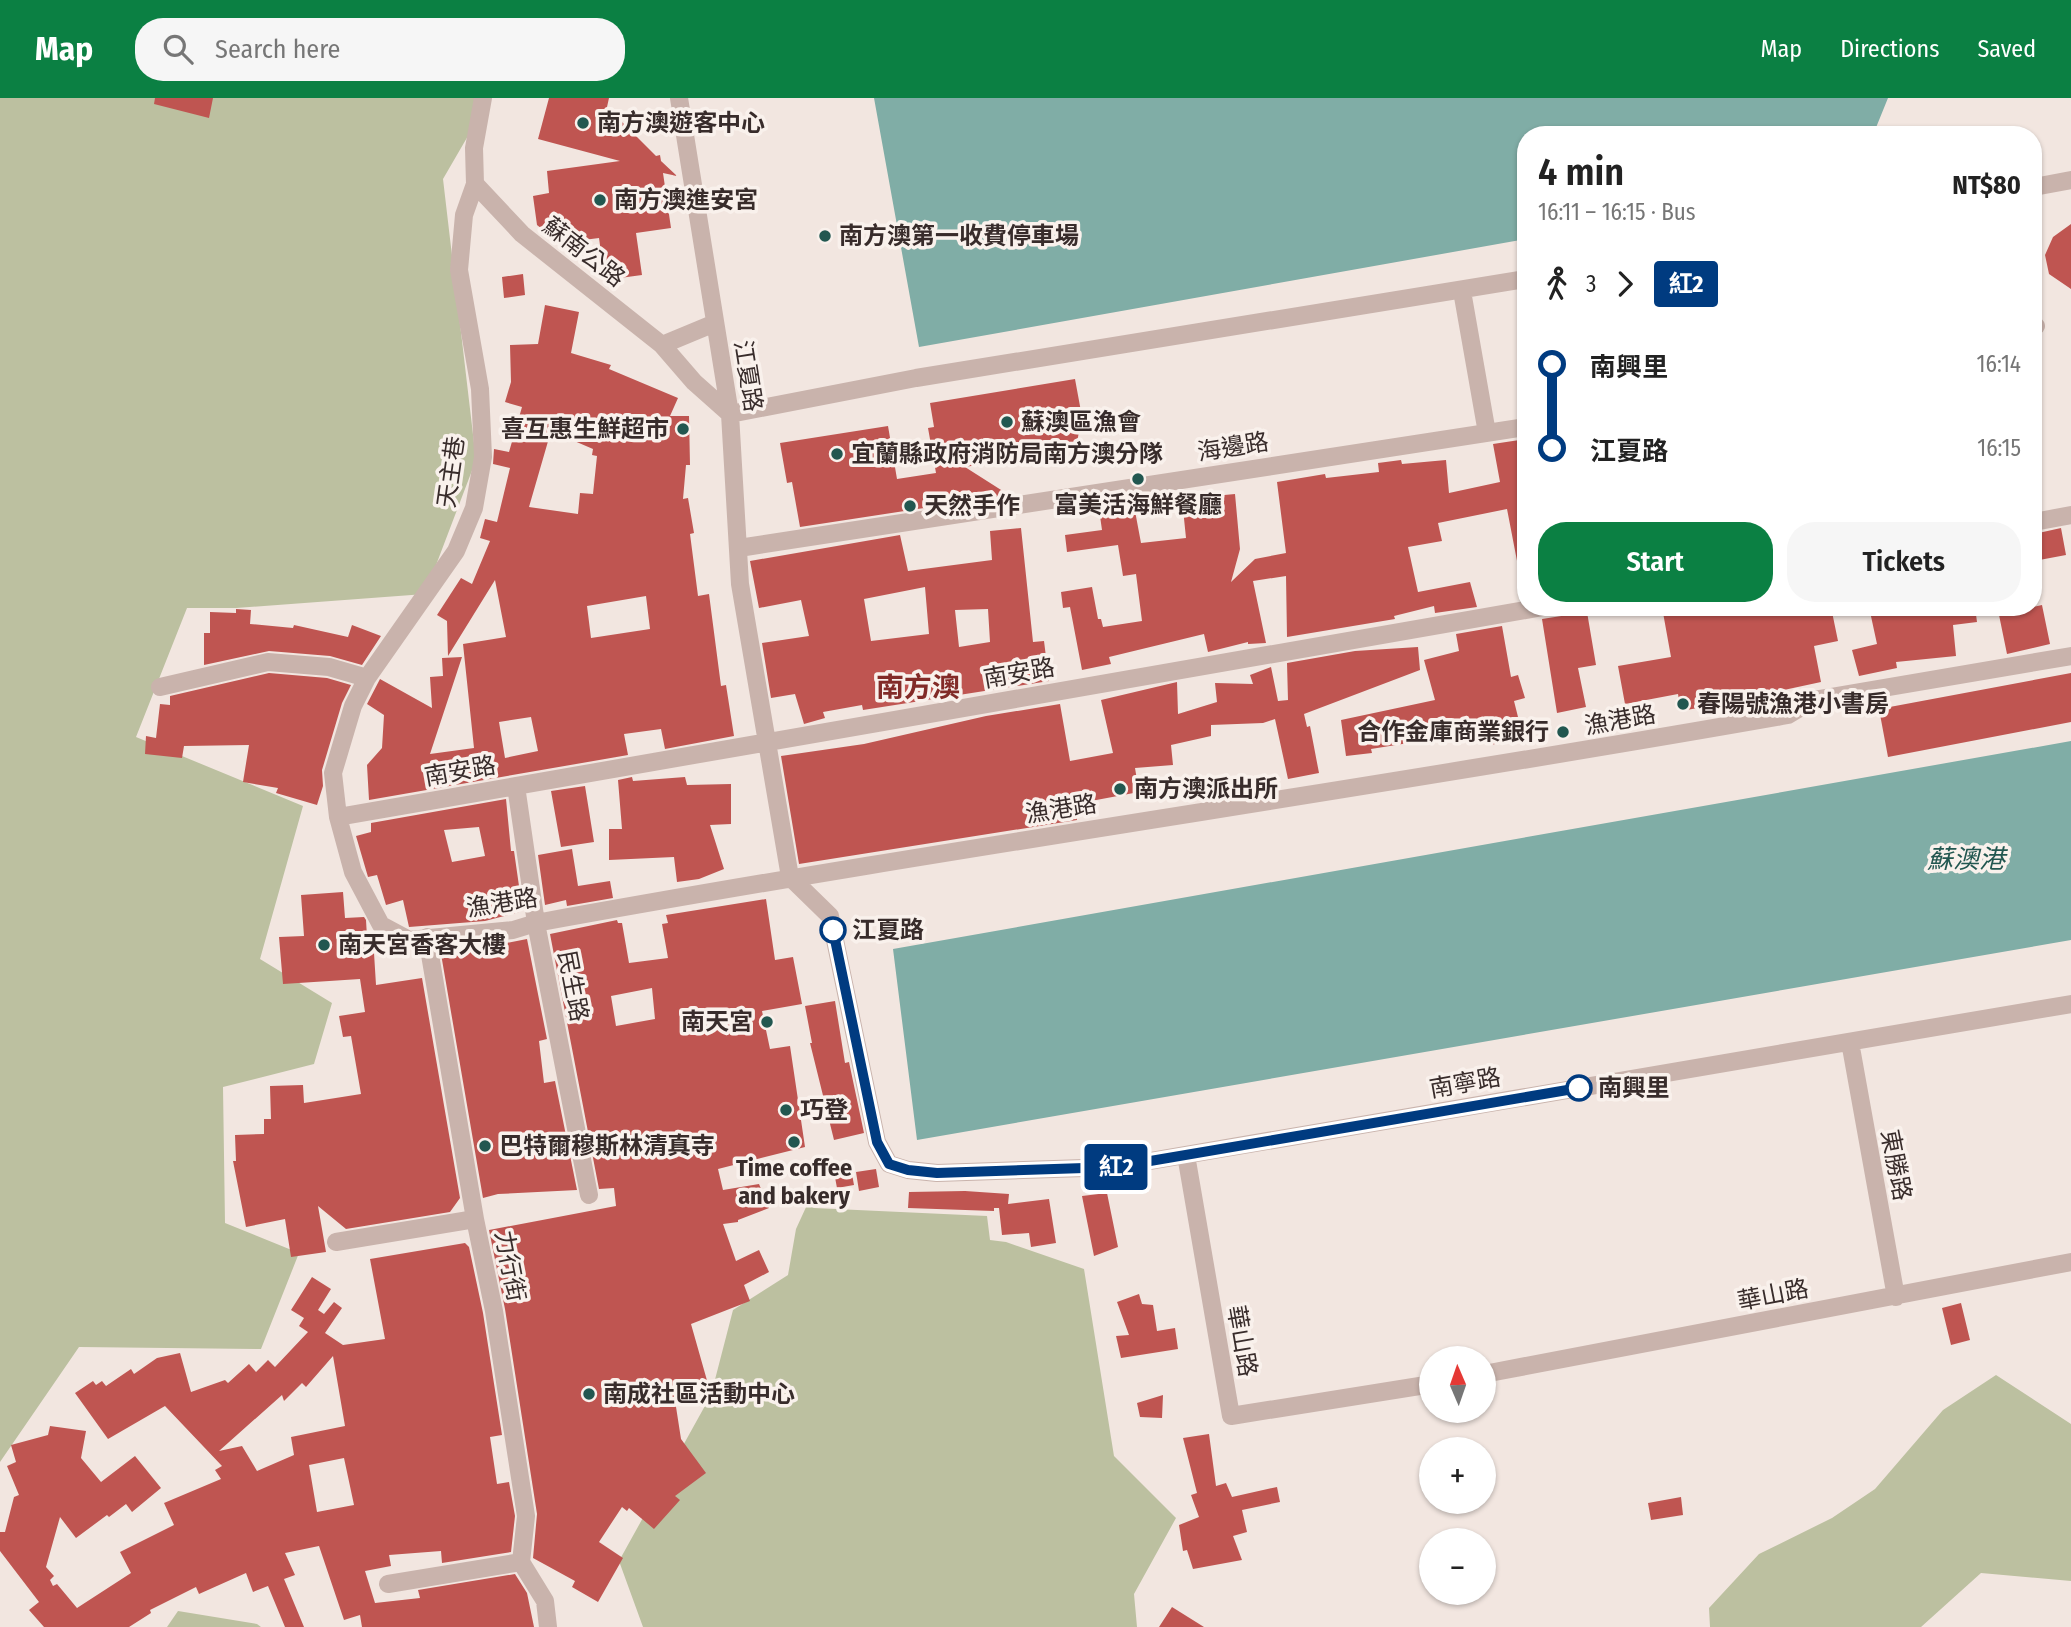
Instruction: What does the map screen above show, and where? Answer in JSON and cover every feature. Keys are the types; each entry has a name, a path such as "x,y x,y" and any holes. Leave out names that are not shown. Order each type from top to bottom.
{"street":[{"path":"475,184 474,148 483,98"},
{"name":"江夏路","path":"679,98 730,414 740,584 790,877"},
{"path":"2042,185 2071,180"},
{"name":"蘇南公路","path":"475,184 522,234 662,345 694,382 730,414"},
{"name":"天主巷","path":"338,817 333,773 353,706 367,678 456,551 474,508 482,457 480,389 458,270 464,215 475,184"},
{"path":"730,414 916,379 1517,281"},
{"path":"1462,291 1487,433"},
{"path":"662,345 715,323"},
{"name":"海邊路","path":"739,548 1517,428"},
{"path":"2042,520 2071,515"},
{"name":"南安路","path":"338,817 1517,612"},
{"name":"漁港路","path":"338,817 353,872 381,925 410,940 513,930 536,923 790,877 1544,758 1788,715 1813,700 2071,656"},
{"path":"160,687 268,662 329,667 367,678"},
{"name":"民生路","path":"516,786 536,923 589,1195"},
{"name":"南寧路","path":"790,877 830,916 877,1142 889,1164 908,1170 937,1173 1115,1167 2071,1004"},
{"name":"力行街","path":"427,937 475,1219 494,1311 526,1516 522,1562"},
{"name":"東勝路","path":"1850,1042 1896,1297"},
{"name":"華山路","path":"1186,1155 1231,1416 1419,1386"},
{"path":"336,1242 475,1219"},
{"name":"華山路","path":"1496,1372 2071,1262"},
{"path":"388,1584 522,1562 544,1601 548,1627"}],"green space":[{"path":"0,98 490,98 443,179 476,460 425,594 236,608 187,608 136,737 303,806 260,959 332,1003 314,1064 223,1087 225,1223 299,1253 261,1349 79,1347 0,1462"},
{"path":"807,1205 814,1208 987,1216 990,1240 1006,1242 1084,1269 1114,1456 1176,1518 1134,1594 1137,1627 643,1627 619,1561 711,1395 733,1310 788,1275 796,1229"},
{"path":"1996,1375 2071,1424 2071,1581 1981,1573 1921,1627 1710,1627 1709,1608 1759,1554 1832,1518 1875,1489 1943,1410"},
{"path":"178,1611 257,1624 261,1627 167,1627"}],"water":[{"path":"874,98 1888,98 1877,126 1517,126 1517,241 919,347"},
{"name":"蘇澳港","path":"2071,741 2071,940 917,1140 893,949"}],"building":[{"path":"155,98 213,98 209,118 154,104"},
{"path":"549,98 609,98 607,107 656,156 660,155 661,161 677,176 663,173 671,228 636,233 642,275 605,280 599,238 560,243 537,225 533,196 549,193 547,171 620,161 538,139"},
{"path":"2071,224 2071,289 2049,274 2045,255 2053,237"},
{"path":"523,274 525,295 504,298 502,277"},
{"path":"545,305 579,312 571,353 611,365 609,369 678,398 670,416 689,416 690,465 686,465 683,499 688,498 694,533 690,534 698,596 709,594 721,686 726,685 734,736 665,749 661,729 624,734 628,755 369,800 367,765 382,748 384,715 367,704 380,679 432,708 430,677 443,676 442,658 462,657 430,754 474,748 463,644 506,637 495,580 448,656 447,621 437,615 461,578 472,584 490,541 480,538 485,519 497,522 510,468 493,464 494,449 509,452 522,407 505,402 511,382 510,345 538,344","holes":["551,431 593,449 592,455 597,456 593,494 580,493 578,514 529,507","646,596 650,629 591,638 587,606","531,717 538,751 505,758 499,722"]},
{"path":"1075,379 1082,417 1077,442 1064,450 965,467 1009,495 800,527 792,482 787,483 780,443 888,426 897,479 936,473 928,428 934,427 930,403"},
{"path":"1517,440 1517,561 1507,509 1438,523 1442,541 1408,547 1418,592 1470,582 1477,607 1435,613 1434,606 1394,616 1395,619 1287,637 1286,576 1253,581 1266,643 1248,642 1208,652 1204,634 1109,657 1111,664 1082,670 1070,607 1063,608 1061,592 1092,587 1098,619 1101,619 1103,627 1142,621 1136,574 1123,576 1118,545 1067,552 1065,535 1102,530 1100,516 1135,511 1141,543 1186,538 1182,499 1235,494 1240,549 1231,582 1255,559 1286,553 1277,482 1325,474 1326,478 1379,472 1378,463 1401,460 1402,464 1446,460 1449,493 1500,482 1493,444"},
{"path":"1021,528 1033,642 1044,641 1049,681 863,710 862,705 823,712 825,718 804,724 795,694 771,698 762,643 809,636 801,600 759,608 750,561 900,535 908,571 992,560 990,531","holes":["925,587 929,634 871,641 864,599","988,609 990,642 959,647 955,610"]},
{"path":"2061,528 2066,555 2042,560 2042,532"},
{"path":"2042,605 2050,644 2007,654 1999,616 2042,616"},
{"path":"236,609 251,610 250,624 293,628 294,625 348,637 352,625 381,636 362,665 330,656 269,651 204,665 204,633 210,633 210,612 236,613"},
{"path":"1588,616 1596,665 1578,668 1586,707 1557,713 1542,619"},
{"path":"1664,616 1833,616 1838,641 1814,646 1821,682 1765,696 1681,711 1678,694 1625,704 1618,666 1671,657"},
{"path":"1871,616 1976,616 1977,622 1953,625 1956,656 1896,662 1897,668 1859,676 1852,650 1877,644"},
{"path":"1502,626 1511,677 1518,675 1525,698 1514,701 1523,737 1491,745 1488,731 1422,745 1421,741 1371,749 1372,753 1346,756 1341,720 1435,700 1424,660 1459,651 1456,634"},
{"path":"1418,647 1420,670 1304,714 1307,727 1310,726 1319,773 1288,779 1275,719 1263,723 1211,725 1211,736 1171,745 1173,765 1135,768 1139,792 1075,804 1077,820 799,864 781,756 864,744 986,716 1060,704 1070,761 1113,753 1101,700 1177,682 1178,714 1217,702 1215,683 1253,684 1250,675 1271,667 1278,701 1288,700 1287,663 1355,651"},
{"path":"269,673 327,678 351,685 342,703 322,770 323,786 317,805 276,793 278,788 243,782 249,745 184,746 182,758 145,754 146,736 156,738 160,704 170,705 170,696"},
{"path":"2071,673 2071,722 1888,757 1879,709"},
{"path":"632,777 633,781 685,777 687,785 731,784 731,824 710,825 724,869 699,879 677,882 674,857 609,860 609,829 622,829 618,780"},
{"path":"585,786 594,842 561,847 551,791"},
{"path":"506,799 511,851 514,851 522,907 519,912 485,921 409,927 403,900 386,905 377,875 368,877 356,836 371,832 371,823","holes":["479,827 485,856 452,862 444,830"]},
{"path":"572,849 578,886 610,881 613,898 567,906 566,900 545,905 538,855"},
{"path":"343,892 345,918 364,917 366,920 368,954 374,953 376,985 422,978 460,1198 450,1212 346,1229 318,1206 326,1252 291,1257 285,1219 246,1227 233,1161 236,1161 235,1135 264,1134 264,1119 271,1119 270,1086 303,1085 304,1103 361,1094 351,1036 343,1037 339,1016 365,1012 360,979 283,984 279,937 304,936 301,895"},
{"path":"766,899 775,960 793,957 802,1004 762,1011 770,1049 790,1046 805,1147 718,1169 723,1190 759,1184 769,1208 738,1222 723,1224 736,1261 759,1250 769,1272 744,1285 750,1301 691,1324 708,1384 674,1394 681,1439 706,1473 675,1496 680,1500 654,1529 629,1508 627,1511 622,1507 599,1542 623,1558 598,1602 572,1587 575,1581 533,1558 537,1514 505,1309 489,1230 616,1206 614,1188 599,1189 550,934 617,920 622,923 629,963 668,958 662,924 668,923 666,915","holes":["652,988 655,1019 616,1026 611,996"]},
{"path":"527,939 547,1039 539,1041 544,1083 555,1081 577,1190 498,1194 483,1198 440,948 453,947 455,953"},
{"path":"835,1001 845,1063 849,1062 864,1133 834,1140 810,1043 805,1006"},
{"path":"851,1169 854,1185 837,1188 834,1172"},
{"path":"876,1169 879,1187 859,1191 856,1172"},
{"path":"965,1191 1009,1194 1008,1204 1049,1199 1056,1243 1031,1247 1029,1233 1002,1235 999,1208 994,1208 994,1211 908,1208 909,1192"},
{"path":"1107,1193 1118,1247 1094,1256 1082,1196"},
{"path":"465,1243 469,1247 483,1313 502,1435 490,1437 497,1484 509,1482 515,1516 511,1552 442,1563 441,1551 389,1555 391,1566 365,1571 375,1603 420,1598 418,1590 515,1574 527,1593 534,1627 362,1627 360,1615 344,1620 319,1546 285,1553 295,1575 284,1579 304,1627 285,1627 268,1586 253,1592 246,1573 199,1594 196,1587 150,1610 151,1613 129,1627 44,1627 29,1610 39,1602 0,1551 0,1532 5,1532 14,1497 19,1495 7,1466 16,1462 11,1445 48,1435 50,1426 86,1431 81,1458 101,1482 135,1456 161,1488 132,1512 126,1504 76,1538 60,1517 46,1567 54,1576 50,1580 53,1586 57,1584 77,1608 131,1573 120,1552 174,1525 164,1503 221,1479 215,1470 222,1466 165,1406 108,1439 75,1393 93,1381 96,1385 102,1381 106,1386 131,1369 134,1374 157,1358 180,1353 191,1392 225,1380 228,1383 249,1364 256,1372 268,1360 275,1367 308,1332 299,1326 304,1318 291,1310 312,1277 331,1289 318,1310 324,1314 334,1302 342,1308 325,1333 343,1345 385,1339 370,1259","holes":["333,1356 345,1426 291,1437 294,1455 257,1471 242,1446 219,1451 282,1395 284,1401 302,1383 306,1387","344,1458 354,1505 317,1512 309,1465"]},
{"path":"1139,1294 1142,1304 1153,1305 1157,1331 1175,1328 1178,1349 1121,1358 1116,1336 1129,1335 1117,1302"},
{"path":"1961,1303 1970,1340 1951,1345 1942,1308"},
{"path":"1163,1395 1162,1418 1140,1417 1137,1403"},
{"path":"1209,1434 1216,1486 1226,1483 1232,1497 1277,1487 1280,1502 1242,1510 1247,1532 1233,1536 1242,1560 1193,1569 1187,1550 1183,1551 1179,1525 1199,1517 1191,1495 1197,1493 1183,1438"},
{"path":"1681,1497 1683,1515 1651,1520 1648,1503"},
{"path":"1172,1607 1204,1627 1159,1627"}],"bus line":[{"name":"紅2","path":"833,930 877,1142 889,1164 908,1170 937,1173 1115,1167 1579,1088"}],"place":[{"name":"南方澳遊客中心","path":"583,123"},
{"name":"南方澳進安宮","path":"600,200"},
{"name":"南方澳第一收費停車場","path":"825,236"},
{"name":"蘇澳區漁會","path":"1007,422"},
{"name":"喜互惠生鮮超市","path":"683,429"},
{"name":"宜蘭縣政府消防局南方澳分隊","path":"837,454"},
{"name":"富美活海鮮餐廳","path":"1138,479"},
{"name":"天然手作","path":"910,506"},
{"name":"春陽號漁港小書房","path":"1683,704"},
{"name":"合作金庫商業銀行","path":"1563,732"},
{"name":"南方澳派出所","path":"1120,789"},
{"name":"江夏路","path":"833,930"},
{"name":"南天宮香客大樓","path":"324,945"},
{"name":"南天宮","path":"767,1022"},
{"name":"南興里","path":"1579,1088"},
{"name":"巧登","path":"786,1110"},
{"name":"Time coffee and bakery","path":"794,1142"},
{"name":"巴特爾穆斯林清真寺","path":"485,1146"},
{"name":"南成社區活動中心","path":"589,1394"}],"district":[{"name":"南方澳","path":"918,687"}]}
